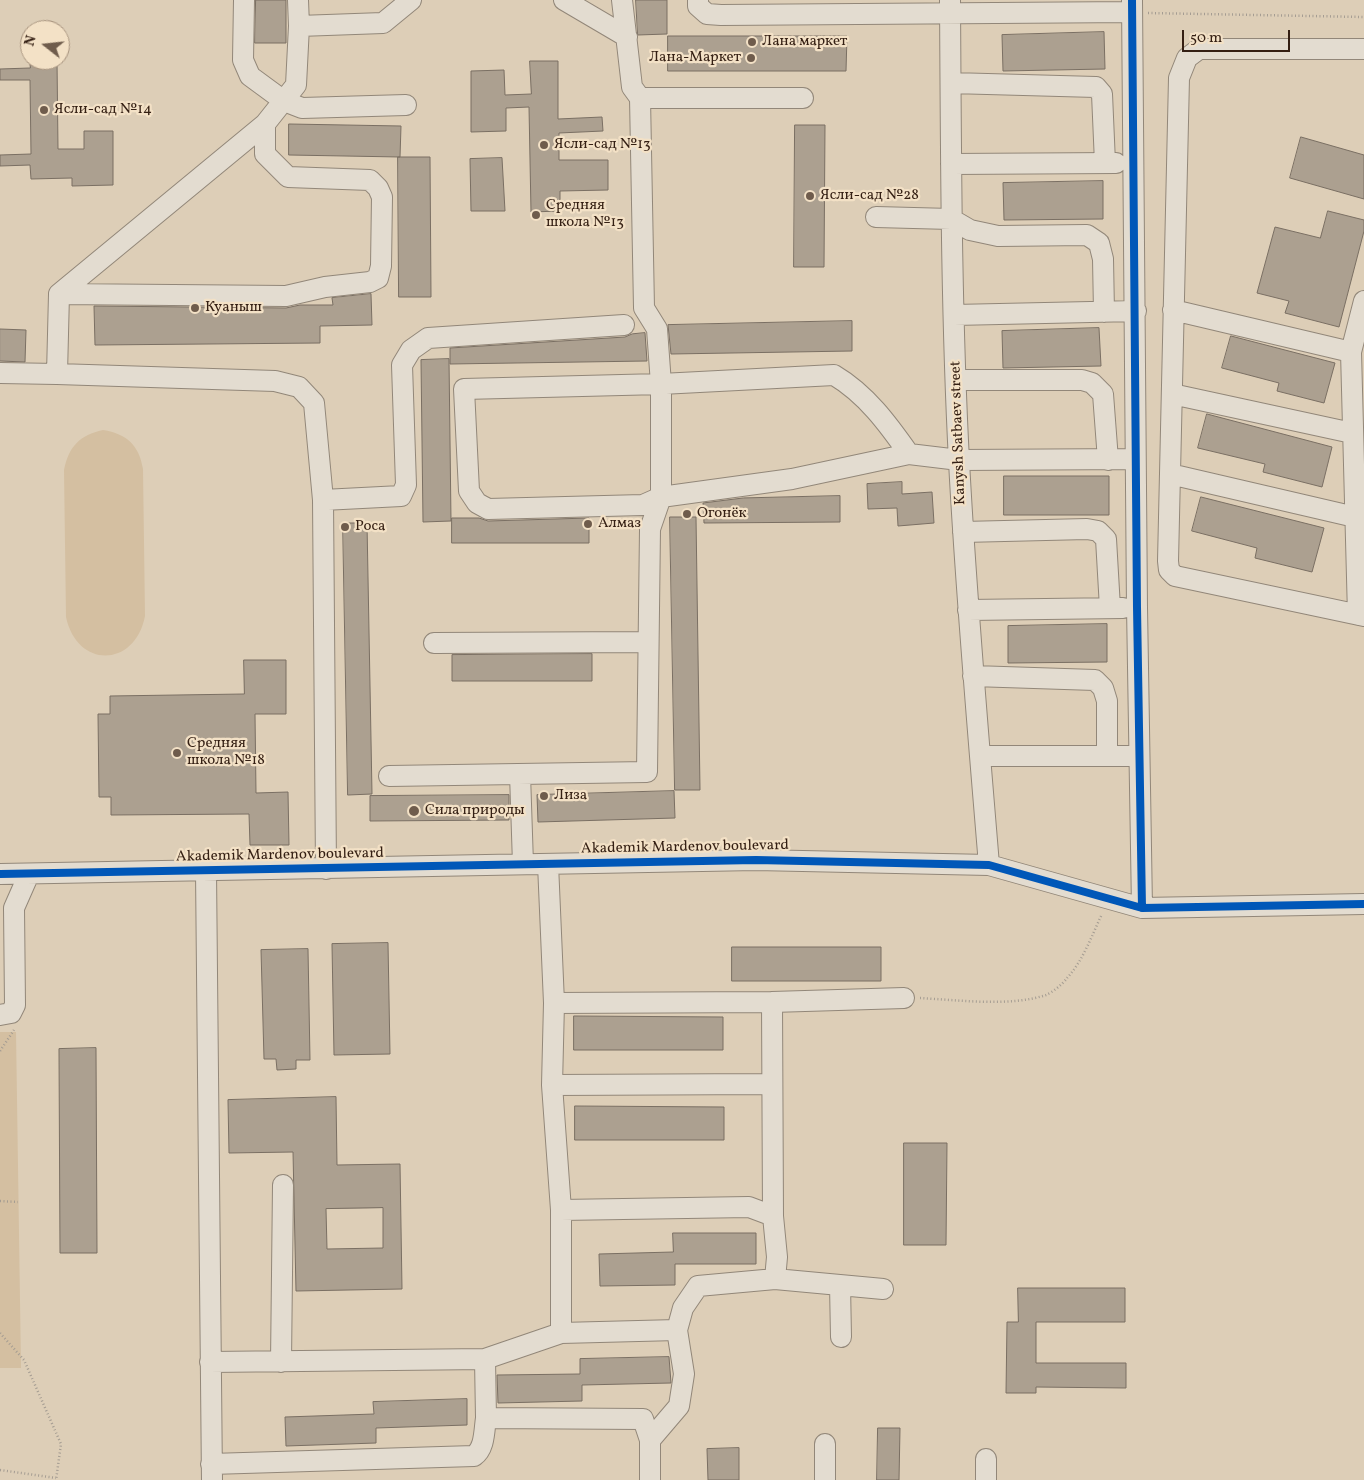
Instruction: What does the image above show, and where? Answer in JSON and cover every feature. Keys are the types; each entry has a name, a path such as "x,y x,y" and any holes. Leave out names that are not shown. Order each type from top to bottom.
{"street":[{"path":"244,0 243,60 250,76 284,101 302,108 406,105"},
{"path":"57,374 59,294 265,124 296,85 299,26 298,0"},
{"path":"299,26 383,23 412,0"},
{"path":"564,0 627,37"},
{"path":"389,776 648,772 647,642 650,529 662,497 661,384 657,329 644,308 640,98 632,87 622,0"},
{"path":"698,0 698,6 707,14 721,15 950,8 1132,6 1136,311 1135,459 1138,756 1142,908"},
{"name":"Kanysh Satbaev street","path":"950,8 951,219 959,460 968,610 989,865"},
{"path":"1364,49 1199,48 1187,58 1179,78 1168,561 1169,570 1176,576 1361,616 1360,547 1355,517 1351,352 1364,301"},
{"path":"951,83 1096,88 1102,94 1105,163"},
{"path":"640,98 803,98"},
{"path":"59,294 286,296 325,287 370,282 378,278 381,266 382,197 378,188 370,180 288,177 265,154 265,124"},
{"path":"951,164 1134,162"},
{"path":"876,217 951,219 970,230 998,236 1088,235 1099,243 1103,258 1104,312"},
{"path":"1173,310 1351,352"},
{"path":"954,316 1136,311"},
{"path":"323,500 402,496 406,484 402,365 411,350 428,338 624,325"},
{"path":"0,373 275,381 299,387 314,403 323,500 326,869"},
{"path":"909,454 884,417 834,375 661,384 464,389 469,491 477,503 488,509 643,505 662,497 792,479 909,454 959,460 1135,459"},
{"path":"956,380 1082,380 1092,383 1103,394 1108,460"},
{"path":"1172,394 1352,433"},
{"path":"1170,474 1355,517"},
{"path":"963,532 1086,529 1098,531 1106,539 1110,608"},
{"path":"968,610 1137,607"},
{"path":"434,643 647,642"},
{"path":"973,676 1095,680 1104,688 1107,700 1108,756"},
{"path":"980,756 1138,756"},
{"path":"520,774 523,864"},
{"name":"Akademik Mardenov boulevard","path":"0,874 756,860 989,865 1142,908 1364,904"},
{"path":"548,864 554,1003 552,1085 561,1210 561,1333"},
{"path":"206,871 212,1472 474,1456 482,1446 486,1418 485,1359"},
{"path":"5,1014 15,1005 7,908 29,874"},
{"path":"554,1003 772,1002 904,998"},
{"path":"772,1002 773,1216 777,1257 775,1278"},
{"path":"552,1085 771,1084"},
{"path":"282,1362 283,1185"},
{"path":"561,1210 749,1207 773,1216"},
{"path":"650,1440 679,1406 684,1374 677,1330 683,1308 698,1286 775,1278 883,1289"},
{"path":"840,1285 841,1337"},
{"path":"210,1362 485,1359 561,1333 677,1330"},
{"path":"486,1418 643,1419 650,1440 650,1480"},
{"path":"825,1444 825,1480"},
{"path":"986,1459 986,1480"}],"path":[{"path":"1132,6 1364,17"},
{"path":"904,998 991,1001 1021,999 1048,994 1068,978 1086,949 1109,899"},
{"path":"0,1051 12,1035 16,1025 15,1018 5,1014"},
{"path":"0,1201 18,1202"},
{"path":"0,1333 24,1360 61,1444 56,1479 0,1470"}],"shaded area":[{"path":"103,430 119,434 130,442 138,453 143,469 145,616 139,633 130,645 119,653 106,656 93,653 82,646 72,634 66,617 64,470 72,448 88,435"},
{"path":"0,1032 16,1032 21,1368 0,1368"}],"building":[{"path":"256,0 286,0 286,43 255,43"},
{"path":"636,0 667,0 667,34 638,35"},
{"path":"1104,32 1105,69 1003,71 1002,35"},
{"path":"668,36 847,36 846,71 668,71"},
{"name":"Ясли-сад №13","path":"530,61 558,61 558,119 602,117 603,131 559,133 559,160 608,160 608,190 560,191 560,211 531,212 529,107 506,108 506,131 471,132 471,71 504,70 505,95 531,94"},
{"name":"Ясли-сад №14","path":"0,69 57,70 58,149 84,149 84,131 113,131 113,185 72,186 72,178 31,179 30,165 0,166 0,155 31,154 30,80 0,80"},
{"path":"289,124 401,126 400,157 289,155"},
{"name":"Ясли-сад №28","path":"795,125 825,125 824,267 794,267"},
{"path":"1301,137 1364,155 1364,199 1290,178"},
{"path":"398,157 430,157 431,297 399,297"},
{"path":"502,158 505,211 471,211 470,159"},
{"path":"1103,181 1103,219 1004,220 1003,183"},
{"path":"1328,211 1364,220 1364,231 1339,327 1285,313 1289,301 1257,293 1275,227 1320,238"},
{"path":"371,294 372,325 320,326 320,343 95,345 94,306 286,308 300,305 333,305 332,298"},
{"path":"852,321 852,351 671,354 668,325"},
{"path":"1099,328 1101,366 1003,368 1002,331"},
{"path":"0,329 26,330 25,362 0,361"},
{"path":"645,333 647,361 450,364 450,348 625,337 632,334"},
{"path":"1231,336 1335,363 1324,403 1277,391 1279,383 1222,368"},
{"path":"449,359 451,521 423,522 421,360"},
{"path":"1207,414 1332,447 1322,487 1263,472 1265,464 1198,448"},
{"path":"1004,476 1109,476 1109,515 1004,515"},
{"path":"902,482 902,494 932,492 934,523 898,526 897,508 868,509 867,484"},
{"path":"840,496 840,522 704,523 703,503 743,498"},
{"path":"1201,497 1324,528 1312,572 1255,558 1257,548 1192,531"},
{"path":"670,517 696,517 700,790 675,790"},
{"path":"452,518 479,518 488,521 589,518 589,543 452,543"},
{"path":"343,523 367,523 372,794 348,795"},
{"path":"1107,624 1107,662 1008,663 1008,626"},
{"path":"592,654 592,681 452,681 452,655"},
{"name":"Средняя школа №18","path":"244,660 286,660 286,714 255,714 256,793 288,792 289,845 250,845 249,814 111,815 111,797 99,797 98,714 110,714 110,696 244,694"},
{"path":"674,791 675,818 538,822 537,795"},
{"path":"509,795 509,820 370,821 370,796"},
{"path":"388,943 390,1054 334,1055 332,944"},
{"path":"732,947 881,947 881,981 732,981"},
{"path":"308,949 310,1060 296,1060 296,1069 277,1070 276,1059 264,1059 261,950"},
{"path":"574,1016 723,1017 723,1050 574,1050"},
{"path":"96,1048 97,1253 60,1253 59,1049"},
{"path":"336,1097 337,1165 400,1164 402,1289 296,1291 293,1152 229,1153 228,1100","holes":["383,1208 383,1248 327,1249 326,1209"]},
{"path":"575,1106 724,1107 724,1140 575,1140"},
{"path":"904,1143 947,1143 946,1245 904,1245"},
{"path":"673,1233 756,1233 756,1264 675,1264 675,1285 600,1286 599,1254 673,1252"},
{"path":"1018,1288 1125,1288 1125,1322 1036,1322 1036,1363 1126,1363 1126,1388 1036,1387 1036,1393 1006,1393 1007,1322 1018,1322"},
{"path":"669,1357 671,1383 582,1385 582,1401 498,1403 497,1375 580,1374 580,1359"},
{"path":"467,1399 467,1425 376,1428 376,1443 286,1446 285,1417 374,1414 373,1402"},
{"path":"878,1428 900,1428 899,1480 877,1480"},
{"path":"739,1448 739,1480 708,1480 707,1449"}],"cycle path":[{"path":"1132,0 1137,607 1142,908"},
{"path":"0,874 756,860 989,865 1142,908 1364,904"}],"place":[{"name":"Лана маркет","path":"752,42"},
{"name":"Лана-Маркет","path":"751,58"},
{"name":"Ясли-сад №14","path":"44,110"},
{"name":"Ясли-сад №13","path":"544,145"},
{"name":"Ясли-сад №28","path":"810,196"},
{"name":"Средняя школа №13","path":"536,215"},
{"name":"Куаныш","path":"195,308"},
{"name":"Огонёк","path":"687,514"},
{"name":"Алмаз","path":"588,524"},
{"name":"Роса","path":"345,527"},
{"name":"Средняя школа №18","path":"177,753"},
{"name":"Лиза","path":"544,796"},
{"name":"Сила природы","path":"414,811"}]}
